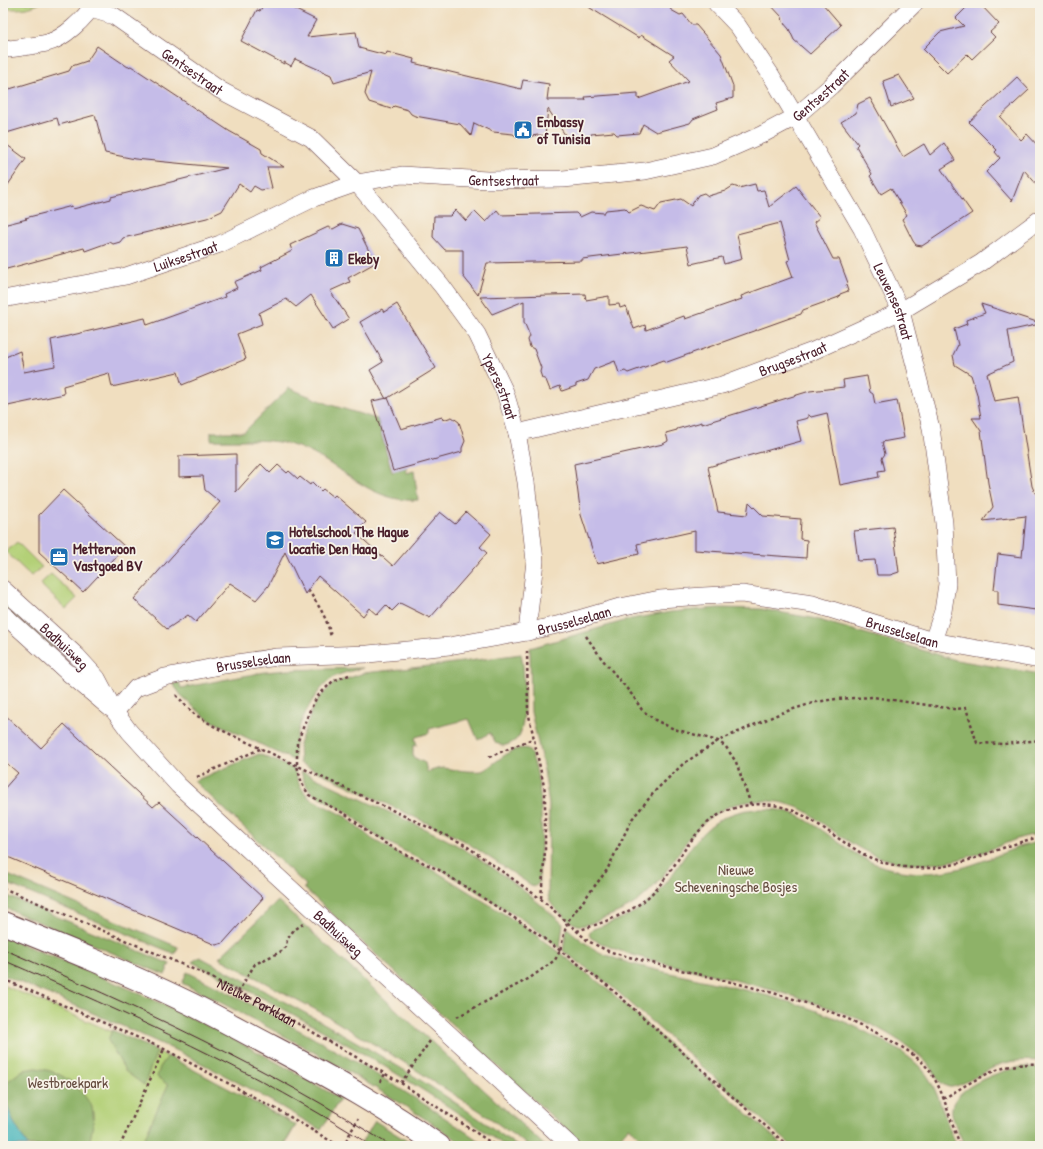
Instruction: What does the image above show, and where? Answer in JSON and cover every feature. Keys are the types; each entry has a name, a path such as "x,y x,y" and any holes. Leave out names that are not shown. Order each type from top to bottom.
{"main road":[{"path":"3,923 90,958 187,1002 316,1070 381,1107 439,1146"}],"street":[{"name":"Leuvensestraat","path":"716,3 738,26 771,75 862,229 901,312 931,428 944,523 947,584 943,611 933,641"},
{"name":"Gentsestraat","path":"92,6 114,16 220,90 311,138 357,183 402,174 487,180 563,179 645,171 713,156 761,135 795,117 831,86 915,3"},
{"path":"3,48 9,49 48,42 72,29 92,6"},
{"name":"Luiksestraat","path":"3,299 126,276 220,244 314,198 357,183"},
{"name":"Ypersestraat","path":"357,183 442,286 477,334 505,392 517,433 526,482 535,561 527,632"},
{"name":"Brugsestraat","path":"517,433 722,385 813,351 901,312 981,263 1040,219"},
{"name":"Badhuisweg","path":"3,589 82,662 97,678 115,712 129,731 178,784 571,1146"},
{"name":"Brusselselaan","path":"115,712 136,688 165,677 224,665 277,657 334,656 449,646 527,632 578,620 620,607 660,599 742,594 812,604 933,641 1040,660"},
{"name":"Badhuisweg","path":"3,614 84,687 115,712"}],"path":[{"path":"308,590 323,613 329,626 334,656"},
{"path":"578,620 585,636 602,659 622,680 642,710 655,720 674,729 718,741 726,747 736,762 751,805"},
{"path":"527,632 528,711 532,739 545,791 545,851 541,898"},
{"path":"356,672 333,681 317,697 310,710 297,743 297,766 302,784 309,795 347,815 374,837 439,870 526,926 608,986 788,1146"},
{"path":"165,677 178,697 194,714 217,728 462,843 541,898 588,941 608,951 742,985 831,1012 860,1024 898,1045 922,1062 934,1078 961,1146"},
{"path":"401,1083 441,1027 482,1002 530,978 555,960 560,951 567,922 607,870 632,819 656,790 683,764 718,741 781,714 816,702 873,697 954,709 966,708 977,743 1004,744 1040,740"},
{"path":"489,757 532,739"},
{"path":"178,784 261,749"},
{"path":"577,932 627,912 639,905 660,885 684,848 702,827 728,811 751,805 774,805 796,811 855,850 872,858 904,867 938,868 970,861 1014,844 1040,837"},
{"name":"Nieuwe Parklaan","path":"3,888 159,954 308,1028 401,1083 496,1146"},
{"path":"238,992 255,964 280,952 286,947 293,931 318,914"},
{"path":"3,979 164,1048 280,1111 339,1146"},
{"path":"120,1146 164,1048"},
{"path":"943,1099 994,1070 1022,1063 1040,1064"}],"green space":[{"path":"3,3 40,3 27,8 12,9 3,8"},
{"path":"289,388 331,405 377,419 392,472 406,468 407,473 414,471 418,500 401,500 385,496 356,481 314,454 288,444 255,440 211,440 211,432 244,432"},
{"path":"17,542 42,567 31,576 6,552"},
{"path":"51,574 77,598 66,609 40,584"},
{"path":"3,597 55,644 51,650 3,606"},
{"path":"718,608 761,609 812,618 956,660 1040,674 1040,835 1022,837 981,853 954,861 913,864 876,856 852,844 802,809 773,801 745,802 728,807 713,815 701,825 691,836 655,885 644,896 629,907 587,924 579,925 571,922 555,908 548,895 549,805 544,770 531,712 530,648 631,619 671,612"},
{"path":"521,654 524,707 522,727 517,739 503,746 496,743 490,733 478,740 469,719 429,729 429,733 416,737 415,739 417,745 413,746 413,757 425,763 427,772 439,768 482,771 516,749 528,749 537,775 541,811 539,883 534,887 463,840 300,763 299,744 312,711 318,699 334,683 364,673"},
{"path":"363,668 334,677 323,686 316,695 299,728 296,740 295,761 208,719 183,698 173,684 179,682 181,688 265,672"},
{"path":"259,754 294,769 300,786 309,798 346,817 372,839 402,856 437,872 525,927 605,987 784,1146 632,1146 640,1137 629,1127 618,1140 621,1144 619,1146 584,1146 304,888 306,885 194,781"},
{"path":"301,771 440,836 489,865 519,887 563,924 560,948 528,923 439,868 375,835 349,813 312,793 304,782"},
{"name":"Nieuwe Scheveningsche Bosjes","path":"756,809 770,809 792,813 805,819 864,859 877,865 903,871 925,873 956,869 977,863 1016,848 1040,842 1040,1061 1030,1060 1001,1064 967,1082 953,1087 945,1086 917,1053 876,1027 859,1019 819,1004 779,992 630,954 591,938 589,934 593,929 630,915 650,901 674,873 705,831 718,821 735,813"},
{"path":"3,873 178,947 175,954 3,882"},
{"path":"3,894 170,964 165,975 3,907"},
{"path":"278,901 545,1146 529,1146 480,1111 402,1061 320,1012 219,958"},
{"path":"567,928 595,950 618,960 793,1003 835,1018 889,1045 915,1062 931,1081 957,1146 792,1146 610,985 563,951"},
{"path":"3,936 161,1003 282,1065 340,1099 321,1130 244,1086 184,1055 104,1018 3,975"},
{"path":"200,957 282,1000 362,1045 441,1093 517,1146 505,1146 430,1095 353,1048 313,1025 192,962"},
{"path":"187,972 264,1011 340,1053 414,1098 486,1146 466,1146 432,1123 362,1080 255,1020 182,983"},
{"name":"Westbroekpark","path":"3,985 157,1051 296,1125 284,1146 3,1146"},
{"path":"112,1030 157,1051 144,1085 126,1072 108,1040"},
{"path":"168,1056 296,1125 283,1146 141,1146 168,1085 157,1077 160,1067"},
{"path":"1022,1067 1040,1067 1040,1146 965,1146 956,1127 952,1112 955,1100 970,1086 981,1080 1004,1071"},
{"path":"36,1068 51,1071 64,1077 76,1086 91,1104 93,1124 90,1140 99,1146 28,1146 15,1125 8,1109 5,1101 3,1085 23,1070"},
{"path":"375,1121 415,1146 359,1146"}],"water":[{"path":"3,1095 13,1121 28,1146 3,1146"}],"building":[{"path":"264,3 295,3 292,8 316,20 307,37 356,32 359,48 386,55 387,52 414,59 413,63 521,89 523,80 549,84 547,100 586,100 585,97 638,93 638,99 689,81 669,60 674,56 641,35 639,38 582,3 668,3 671,10 680,15 683,14 692,25 696,25 721,54 733,86 733,98 716,103 718,109 693,119 690,123 656,132 643,124 639,133 617,135 614,132 591,134 590,137 567,138 548,109 545,136 538,135 519,138 513,134 493,132 474,123 471,136 460,124 415,116 408,110 394,106 391,109 369,102 365,94 371,72 334,83 331,75 295,59 291,66 284,62 284,64 241,41 257,10 260,11"},
{"path":"769,3 822,3 841,25 810,54 794,40 789,29 783,22 782,17"},
{"path":"971,3 979,3 999,24 990,32 995,37 972,59 967,54 947,73 923,49 940,32 964,26 956,18"},
{"path":"97,46 128,67 131,66 229,131 261,149 262,153 284,167 267,167 272,188 261,190 254,186 250,192 239,184 222,211 207,218 123,238 120,242 113,244 110,242 85,251 84,248 3,270 3,225 72,206 73,209 111,199 111,197 227,168 135,159 105,153 95,115 59,125 57,118 3,134 3,91 69,71 72,66 87,61"},
{"path":"899,75 914,98 891,107 883,81"},
{"path":"1017,77 1029,90 1000,117 1021,140 1027,134 1040,148 1040,188 1024,170 1012,201 986,172 1000,158 995,152 997,150 969,122"},
{"path":"870,98 903,157 924,144 930,155 944,143 955,160 941,169 972,213 922,246 916,245 913,241 902,219 907,215 891,188 881,194 870,176 872,174 856,146 858,144 841,122 856,113 858,104"},
{"path":"3,142 26,159 3,192"},
{"path":"755,184 757,191 764,190 769,207 796,186 820,217 814,222 833,259 839,259 848,283 846,285 848,291 840,294 839,297 803,310 801,314 667,362 664,360 628,373 625,371 619,373 615,361 594,369 588,380 562,391 560,386 550,390 546,380 542,378 540,372 541,368 534,349 530,347 528,340 530,336 524,322 524,301 492,314 480,297 585,294 586,300 609,296 609,305 619,304 620,308 626,306 634,329 645,325 646,330 684,316 685,319 742,299 741,296 793,277 787,261 790,260 780,223 737,234 742,259 724,264 722,257 691,264 687,246 582,259 582,261 487,263 478,295 463,276 463,250 445,250 433,237 434,216 450,216 456,210 466,221 475,211 486,222 497,210 501,215 576,213 580,217 591,212 604,213 606,210 625,208 629,212 641,206 655,211 661,203 681,199 691,206 698,195 704,193 708,196 725,191 733,186 739,188"},
{"path":"342,224 358,229 375,263 348,278 350,282 330,291 349,319 333,329 311,295 296,307 286,299 259,313 262,324 237,334 246,359 182,385 178,372 112,387 109,373 63,386 64,394 3,407 3,358 20,351 24,372 55,366 51,340 145,318 147,325 225,297 224,294 237,288 234,282 262,270 261,267 292,251 290,245 328,227 333,229"},
{"path":"397,304 436,368 386,399 370,370 383,362 360,322 382,309 384,312"},
{"path":"981,304 1040,323 1008,331 1013,362 987,374 994,401 1018,397 1032,486 1035,493 1040,494 1040,608 1037,608 1036,610 998,605 998,590 994,590 998,554 1022,557 1026,516 983,521 993,507 981,431 972,418 981,418 977,394 971,375 955,365 953,355 958,345 954,329 967,324 966,320 985,313"},
{"path":"867,376 870,392 873,394 875,404 897,400 904,438 882,442 885,454 882,458 885,470 878,471 879,477 840,485 827,413 811,417 808,414 808,418 796,421 801,441 708,467 718,512 747,515 749,502 763,516 801,519 800,539 807,540 806,558 695,550 695,531 637,544 639,554 597,564 581,515 574,464 663,444 668,441 666,433 677,429 702,422 702,424 810,391 844,387 843,380"},
{"path":"388,398 401,429 442,417 443,420 452,417 459,422 465,441 462,452 393,471 372,401"},
{"name":"Hotelschool The Hague locatie Den Haag","path":"236,454 236,492 261,464 270,473 278,465 287,473 289,471 298,479 300,477 310,485 312,482 321,491 323,489 333,497 335,495 366,522 356,533 393,566 440,512 455,524 466,512 491,534 480,547 487,553 430,618 400,603 392,611 386,605 377,615 369,608 363,616 318,576 305,594 285,552 268,586 256,600 230,583 196,622 188,615 167,629 134,599 220,502 205,490 203,476 179,477 179,456"},
{"path":"63,490 125,547 83,592 39,552 39,515"},
{"path":"893,527 899,572 890,575 877,575 875,560 858,561 854,531"},
{"path":"3,713 41,748 64,724 153,807 159,802 263,898 223,943 216,945 3,855 3,790 18,773 3,760"}],"tram line":[{"path":"3,949 103,993 250,1064 345,1117 391,1146"},
{"path":"3,960 145,1023 238,1069 283,1093 372,1146"}],"place":[{"name":"Embassy of Tunisia","path":"523,130"},
{"name":"Ekeby","path":"334,258"},
{"name":"Hotelschool The Hague locatie Den Haag","path":"275,540"},
{"name":"Metterwoon Vastgoed BV","path":"59,557"}]}
